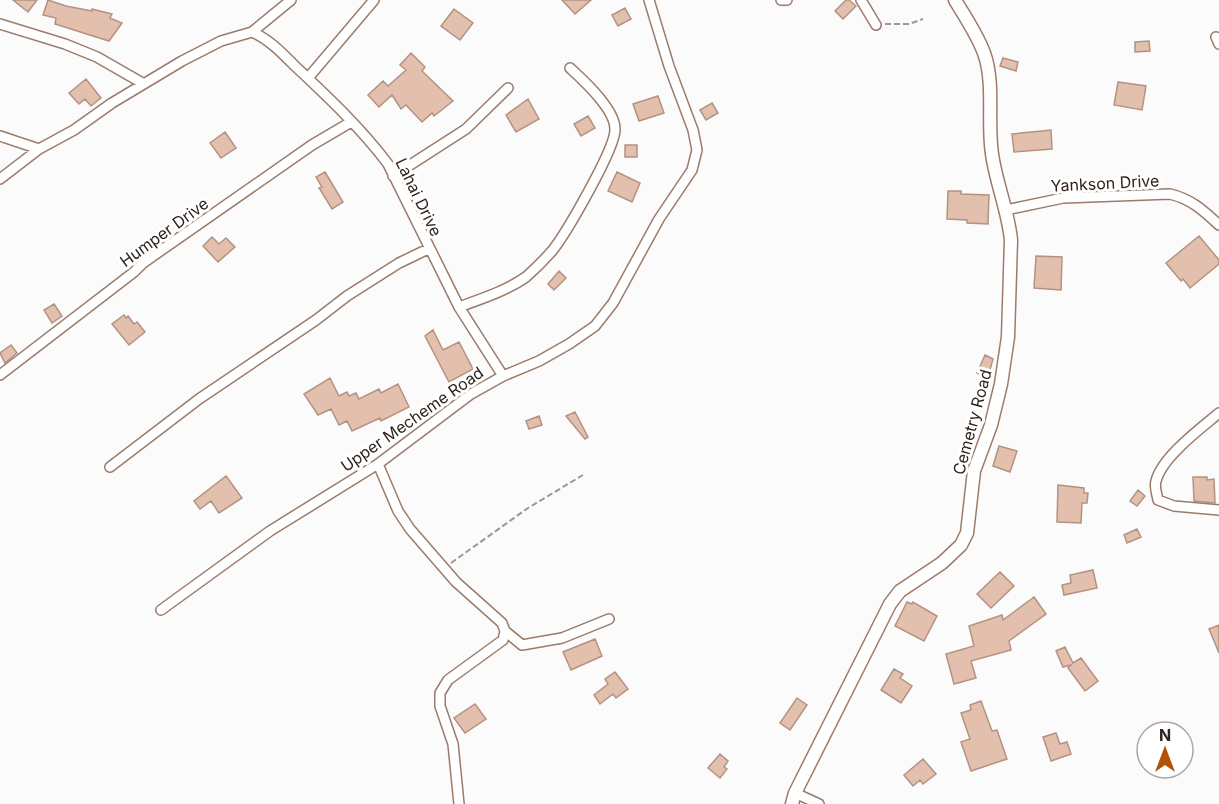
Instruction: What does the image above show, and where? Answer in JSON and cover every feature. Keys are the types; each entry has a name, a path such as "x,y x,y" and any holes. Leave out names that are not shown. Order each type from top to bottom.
{"street":[{"path":"0,178 39,149 74,130 112,103 196,53 221,41 252,32 291,0"},
{"path":"308,78 374,0"},
{"name":"Upper Mecheme Road","path":"161,610 270,531 378,464 454,405 503,376 569,345 595,326 613,303 659,219 692,170 697,150 693,130 669,66 649,0"},
{"path":"781,0 787,0"},
{"path":"861,0 876,24"},
{"name":"Cemetry Road","path":"794,799 890,604 900,591 942,563 961,545 968,533 974,471 991,425 1001,384 1008,337 1011,240 992,156 988,126 989,77 984,53 955,0"},
{"path":"0,24 65,44 97,57 144,84"},
{"name":"Lahai Drive","path":"252,32 264,36 308,78 373,145 388,164 428,249 459,307 503,376"},
{"path":"459,307 499,291 525,277 540,264 561,238 599,172 615,130 612,115 588,85 570,68"},
{"path":"393,176 466,129 508,88"},
{"name":"Humper Drive","path":"0,375 134,272 143,262 303,152 351,122"},
{"path":"0,136 39,149"},
{"name":"Yankson Drive","path":"1006,210 1063,198 1170,194 1186,198 1199,206 1219,225"},
{"path":"110,467 200,399 347,296 399,263 428,249"},
{"path":"1219,413 1190,438 1160,469 1155,484 1158,500 1174,506 1219,510"},
{"path":"378,464 398,511 410,529 456,582 502,623 505,631 522,645 562,638 609,620"},
{"path":"459,804 453,744 440,706 440,693 448,680 502,640 505,631"},
{"path":"794,799 819,804"}],"path":[{"path":"876,24 909,24 923,19"},
{"path":"444,568 519,515 583,475"}],"building":[{"path":"13,0 37,0 28,12"},
{"path":"48,0 66,6 112,14 110,18 122,23 109,41 55,24 56,18 43,15"},
{"path":"562,0 591,0 575,14"},
{"path":"846,0 856,6 843,19 835,11"},
{"path":"625,8 631,19 618,26 612,15"},
{"path":"454,9 473,23 460,40 441,26"},
{"path":"1149,41 1150,51 1135,52 1135,42"},
{"path":"411,53 425,67 422,71 453,101 434,116 432,113 422,122 406,105 401,109 392,95 379,107 368,95 383,81 388,86 406,70 400,65"},
{"path":"1003,58 1018,62 1016,71 1000,66"},
{"path":"86,79 101,98 91,106 85,99 79,104 69,93"},
{"path":"1118,82 1146,86 1142,110 1114,105"},
{"path":"658,96 664,113 639,121 633,104"},
{"path":"528,99 539,119 516,132 506,115"},
{"path":"712,103 718,113 706,120 700,110"},
{"path":"588,116 595,128 581,136 574,124"},
{"path":"1051,130 1052,149 1014,152 1012,134"},
{"path":"225,132 236,148 221,158 210,143"},
{"path":"625,145 637,145 637,157 625,157"},
{"path":"325,172 343,202 332,209 319,188 322,187 316,177"},
{"path":"617,172 640,183 632,202 608,191"},
{"path":"948,191 989,195 988,224 947,219"},
{"path":"1199,236 1219,260 1219,264 1190,288 1166,263"},
{"path":"212,237 219,244 226,238 235,247 218,262 203,246"},
{"path":"1036,256 1062,257 1061,290 1034,288"},
{"path":"559,271 566,278 554,290 548,284"},
{"path":"54,304 62,316 52,323 44,310"},
{"path":"124,315 126,318 128,316 134,324 137,322 145,332 129,345 112,324"},
{"path":"433,330 443,350 459,342 473,369 449,382 425,336"},
{"path":"11,345 17,353 5,363 0,353"},
{"path":"985,355 993,359 988,377 977,373"},
{"path":"330,378 339,396 347,392 349,396 356,393 359,399 379,389 381,393 398,384 409,407 381,421 380,418 352,431 347,421 339,425 331,409 318,415 304,394"},
{"path":"575,412 588,437 585,439 566,416"},
{"path":"539,416 542,425 529,429 526,421"},
{"path":"999,446 1017,451 1010,472 993,466"},
{"path":"226,476 242,498 219,513 211,501 200,509 194,501"},
{"path":"1193,477 1214,479 1215,503 1194,501"},
{"path":"1058,485 1084,488 1084,493 1088,493 1087,503 1082,503 1081,523 1057,522"},
{"path":"1138,490 1145,496 1137,506 1130,501"},
{"path":"1137,529 1141,537 1127,543 1124,535"},
{"path":"1093,570 1097,588 1064,595 1062,585 1071,583 1070,575"},
{"path":"1000,572 1014,586 991,608 977,594"},
{"path":"1034,597 1046,614 1009,641 1011,650 971,661 976,678 954,684 946,654 974,646 969,626 1002,615 1003,620"},
{"path":"907,602 912,604 913,602 937,616 924,641 895,626"},
{"path":"1219,625 1219,653 1209,629"},
{"path":"595,639 602,656 571,670 563,652"},
{"path":"1065,647 1073,663 1081,658 1098,681 1085,691 1068,668 1071,665 1063,667 1056,651"},
{"path":"894,669 903,674 900,678 912,686 901,703 881,690"},
{"path":"615,672 628,689 616,698 613,694 600,704 594,695 608,684 605,679"},
{"path":"797,698 807,705 790,730 780,723"},
{"path":"981,701 992,731 997,730 1007,759 971,771 961,742 970,739 961,713 971,710 970,705"},
{"path":"475,704 486,719 465,733 454,718"},
{"path":"1056,733 1060,744 1067,742 1071,754 1051,761 1043,737"},
{"path":"720,754 728,761 724,767 727,769 720,778 708,768"},
{"path":"923,759 936,774 923,784 920,780 913,786 904,775"}]}
